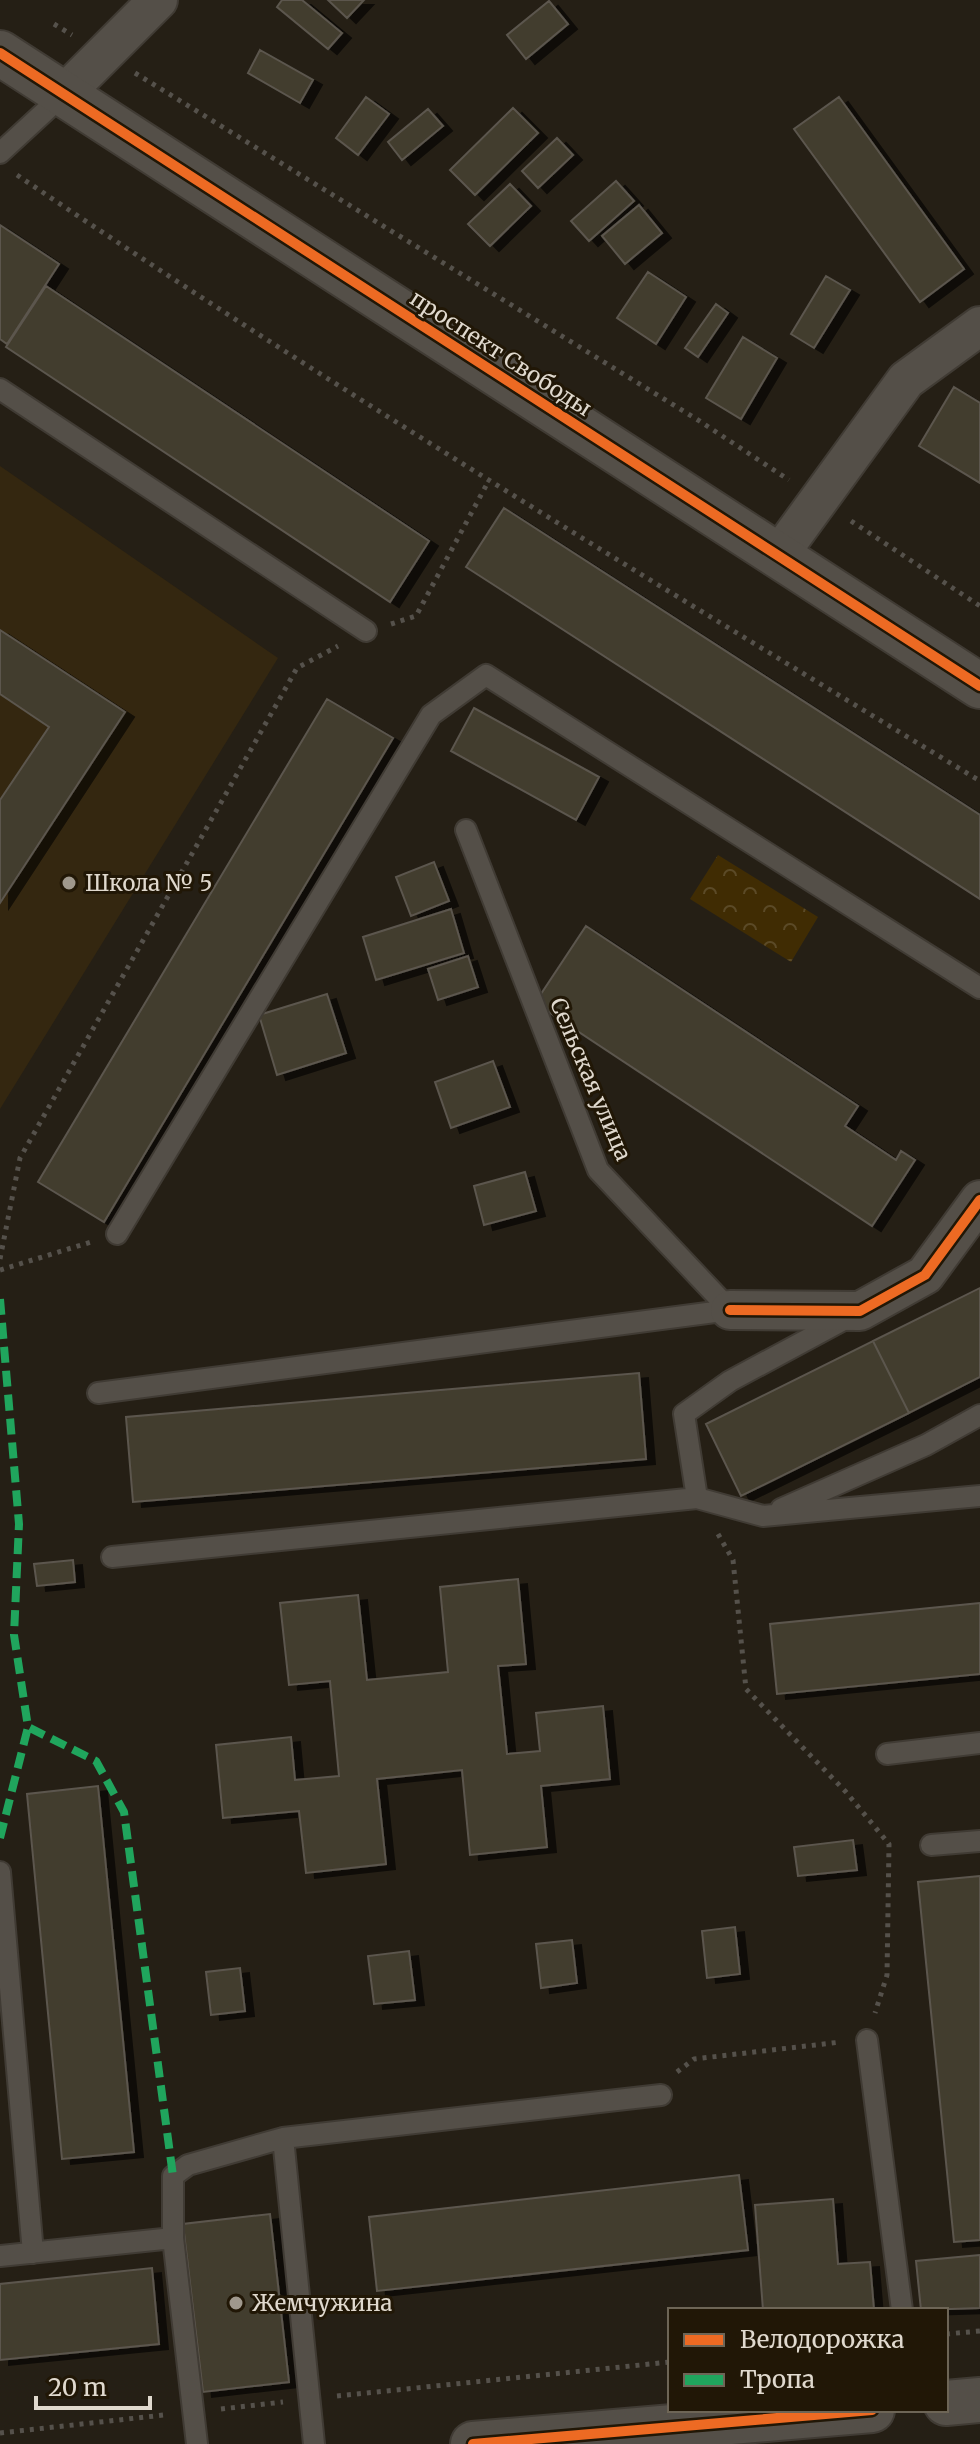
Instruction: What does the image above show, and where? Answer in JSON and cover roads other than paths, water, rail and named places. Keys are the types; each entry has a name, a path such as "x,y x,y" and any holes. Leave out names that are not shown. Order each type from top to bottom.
{"street":[{"path":"65,93 158,0"},
{"name":"проспект Свободы","path":"0,53 980,686"},
{"path":"778,556 906,380 980,326"},
{"path":"730,1310 860,1311 925,1275 980,1200"},
{"path":"948,2403 980,2400"},
{"path":"473,2444 849,2412"}],"lane":[{"path":"0,153 65,93"},
{"path":"0,389 366,631"},
{"path":"117,1234 431,715 486,675 980,988"},
{"name":"Сельская улица","path":"466,830 598,1170 730,1310"},
{"path":"98,1393 730,1310"},
{"path":"697,1498 684,1414 730,1381 860,1311"},
{"path":"763,1516 926,1445 980,1415"},
{"path":"112,1557 697,1498 763,1516 980,1496"},
{"path":"887,1754 980,1743"},
{"path":"931,1845 980,1841"},
{"path":"0,1872 33,2253"},
{"path":"867,2040 902,2308"},
{"path":"197,2444 173,2238 173,2176 188,2165 283,2138 661,2095"},
{"path":"283,2138 314,2444"},
{"path":"0,2256 173,2238"}],"place":[{"name":"Школа № 5","path":"69,883"},
{"name":"Жемчужина","path":"236,2303"}]}
